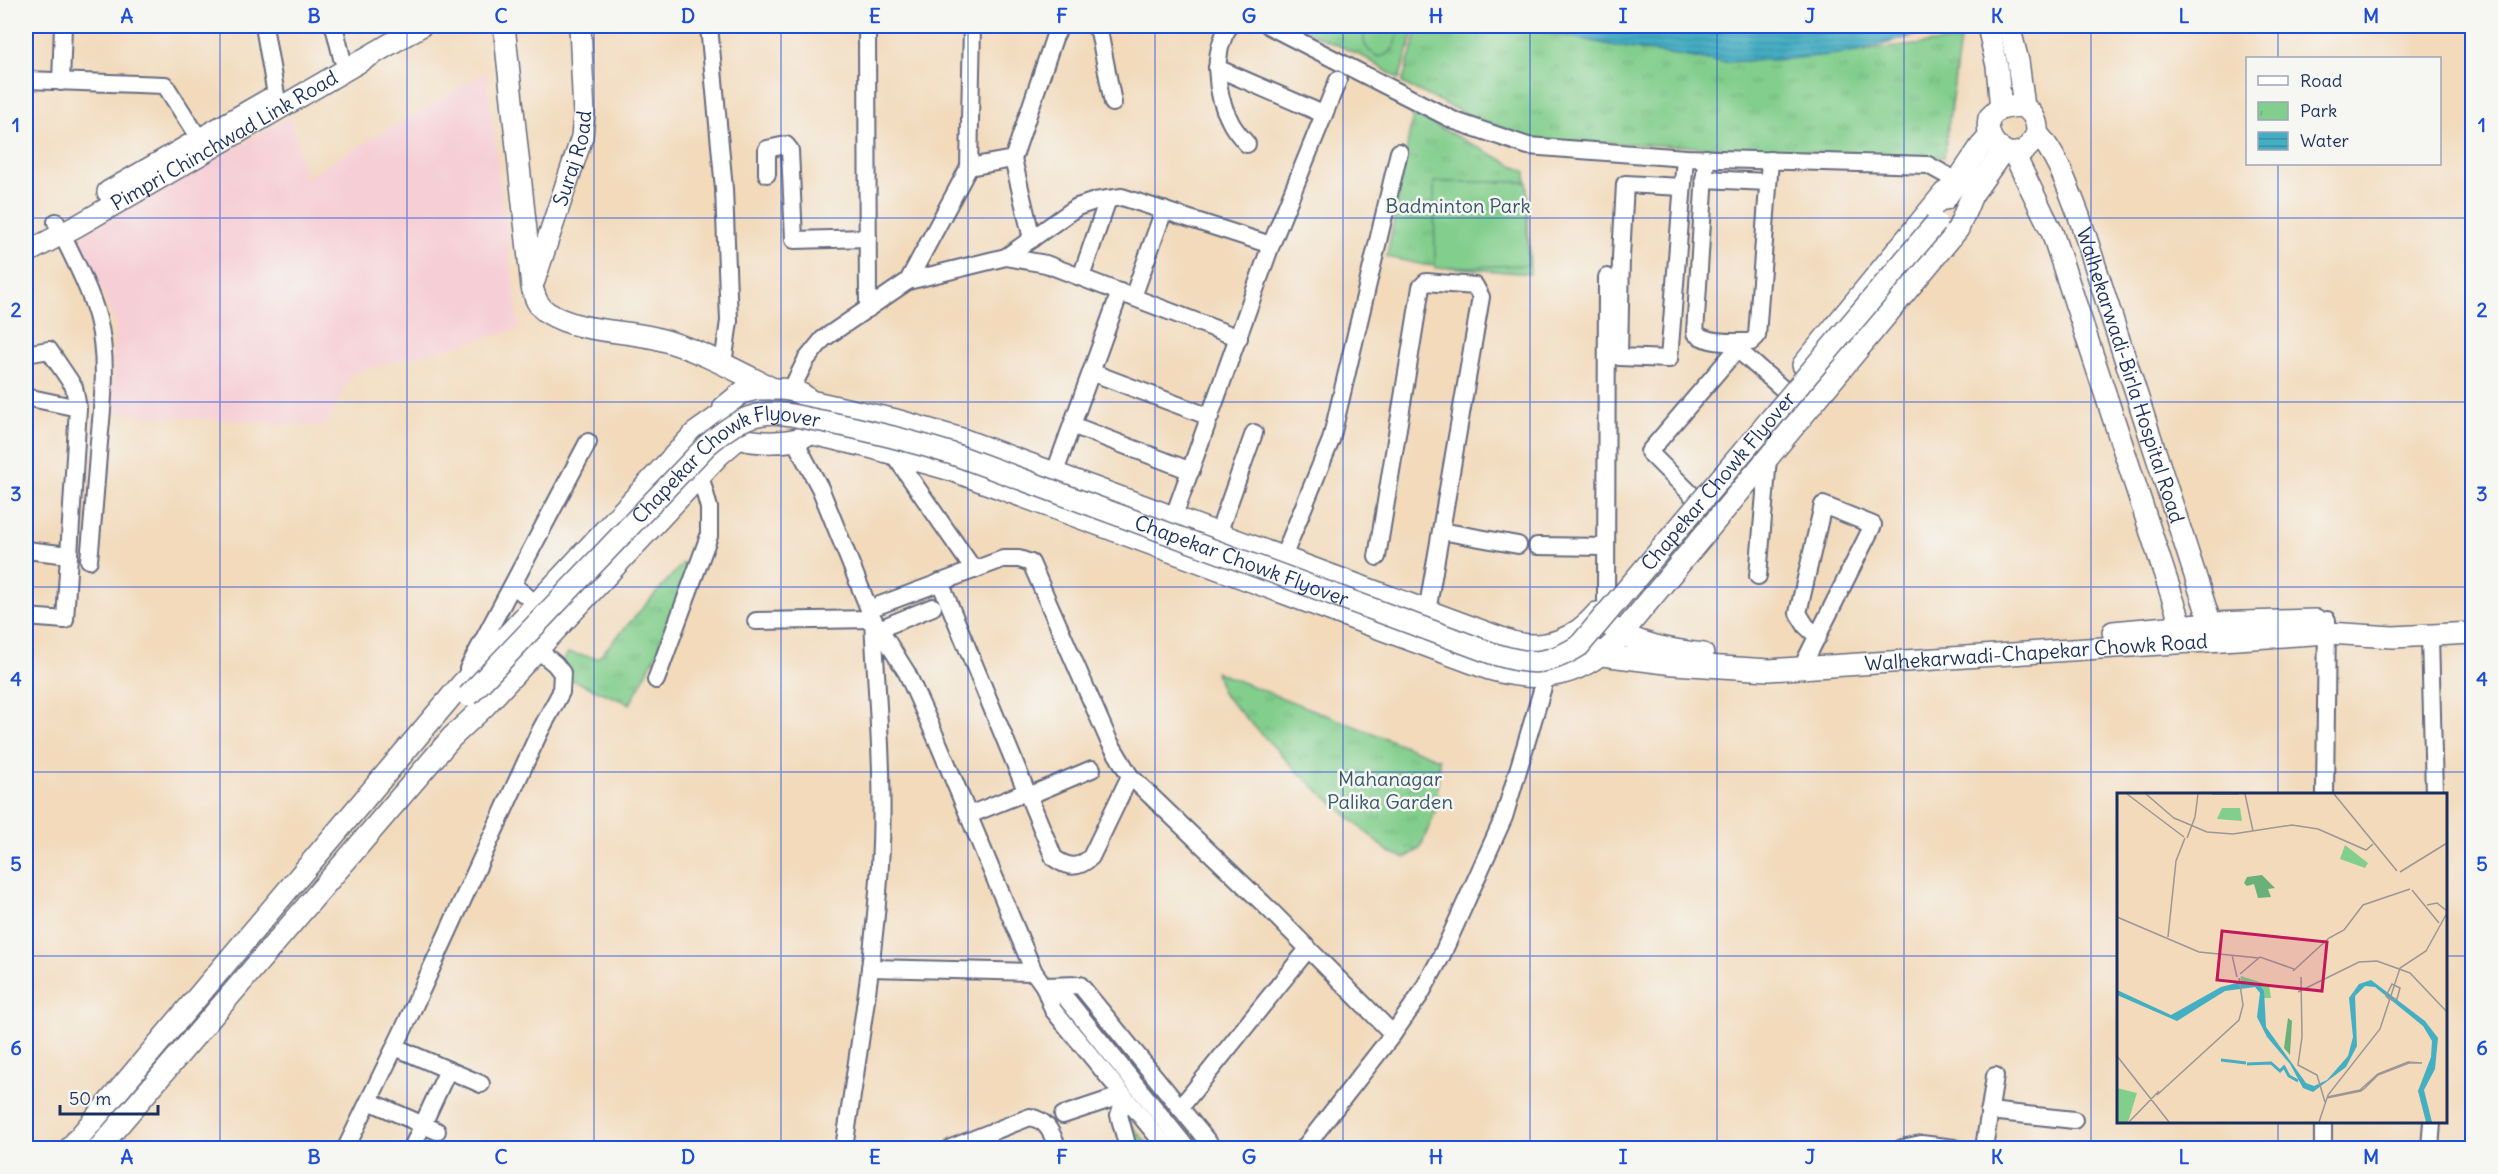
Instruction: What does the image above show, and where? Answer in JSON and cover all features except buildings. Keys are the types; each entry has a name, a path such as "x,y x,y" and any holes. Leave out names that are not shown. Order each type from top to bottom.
{"main road":[{"name":"Pimpri Chinchwad Link Road","path":"202,145 276,95 397,26"},
{"name":"Pimpri Chinchwad Link Road","path":"26,253 59,228 202,145 421,26"},
{"path":"488,26 499,36 505,47"},
{"path":"504,26 532,287 537,303 546,312 560,319 589,327 656,338 782,389"},
{"name":"Suraj Road","path":"532,287 582,137 584,115 580,26"},
{"path":"2000,32 2018,61 2024,107 2034,116 2037,133 2027,150 2002,147"},
{"path":"2000,32 2001,109"},
{"path":"2002,147 1989,118 2001,109 2024,107"},
{"name":"Walhekarwadi-Birla Hospital Road","path":"2037,133 2046,143 2062,173 2079,216 2213,632"},
{"path":"723,364 728,429 739,438 749,440 802,437 892,452 951,470 1043,503 1167,533 1218,534 1499,639 1521,645 1542,645 1572,635 1601,608 1944,193 1960,188 2002,147"},
{"name":"Walhekarwadi-Birla Hospital Road","path":"2002,147 2052,231 2185,634"},
{"path":"464,691 536,604 695,433 747,390 782,389 798,391 810,401 930,429 1054,474 1271,587 1489,669 1515,676 1546,677 1583,665 1602,655 1621,634 1958,229 1960,188"},
{"name":"Chapekar Chowk Flyover","path":"70,1149 432,721 707,445 747,418 764,414 783,414 872,431 956,455 1494,654 1530,662 1559,659 1579,646 1936,223 1947,217 1960,188"},
{"name":"Pimpri Chinchwad Link Road","path":"26,237 59,228"},
{"path":"802,437 815,421 810,401"},
{"path":"99,1149 452,736 483,708 700,475 739,438"},
{"name":"Walhekarwadi-Chapekar Chowk Road","path":"1601,608 1621,634 1643,643 1722,656 1806,659 2213,632 2327,627 2392,630 2430,636 2472,633"},
{"name":"Walhekarwadi-Chapekar Chowk Road","path":"2392,630 2472,619"},
{"name":"Walhekarwadi-Chapekar Chowk Road","path":"1602,655 1674,664 1769,670 2185,634"},
{"path":"1572,635 1602,655"},
{"name":"Chapekar Chowk Flyover","path":"452,736 464,691"},
{"path":"346,820 369,834"}],"street":[{"path":"61,82 63,26"},
{"path":"264,26 276,95"},
{"path":"334,26 342,58"},
{"path":"709,26 726,233 729,321 723,364"},
{"path":"867,26 868,309"},
{"path":"908,281 969,167 972,26"},
{"path":"1032,239 1013,159 1060,26"},
{"path":"1094,26 1098,31 1113,103"},
{"path":"1229,26 1223,35 1217,68 1221,101 1231,123 1247,144"},
{"path":"1269,26 1420,105 1485,133 1528,146 1685,158 1928,165 1960,188"},
{"path":"1217,68 1323,114"},
{"path":"26,80 165,86 202,145"},
{"path":"1167,533 1271,245 1338,80"},
{"path":"767,174 767,148 786,145 790,150 794,240 868,238"},
{"path":"1271,587 1332,440 1399,152"},
{"path":"1682,187 1625,184 1620,257 1619,357 1669,358 1685,158"},
{"path":"1706,158 1695,333 1702,339 1741,342 1751,342 1757,336 1770,159"},
{"path":"969,167 1013,159"},
{"path":"1704,179 1768,182"},
{"path":"782,389 823,339 908,281 1006,257 1077,207 1122,197 1271,245"},
{"path":"1081,277 1108,199"},
{"path":"1043,503 1091,372 1164,210"},
{"path":"59,228 98,318 102,340 104,377 102,411 89,560"},
{"path":"1006,257 1047,264 1239,338"},
{"path":"1601,608 1606,547 1607,277"},
{"path":"1377,557 1421,287 1426,282 1475,286 1481,297 1427,612"},
{"path":"1693,496 1649,452 1737,349 1783,389"},
{"path":"26,354 50,350 74,387 78,408 65,620 26,617"},
{"path":"1091,372 1210,417"},
{"path":"26,397 78,408"},
{"path":"1072,425 1191,471"},
{"path":"1218,534 1254,433"},
{"path":"802,437 820,488 874,619 907,674 1053,1010 1167,1149"},
{"path":"464,691 513,585 588,442"},
{"path":"892,452 974,570"},
{"path":"1758,576 1768,458"},
{"path":"656,680 709,536 710,508 700,475"},
{"path":"1806,659 1818,637 1873,525 1823,505 1798,613 1806,626 1818,637"},
{"path":"1441,531 1518,545"},
{"path":"1537,546 1606,547"},
{"path":"26,549 69,555"},
{"path":"874,619 940,582 1003,559 1019,559 1031,563 1109,741 1130,776 1393,1034"},
{"path":"940,582 1054,858 1065,866 1075,866 1083,864 1091,857 1130,776"},
{"path":"513,585 536,604"},
{"path":"756,621 874,619 933,607"},
{"path":"844,1149 870,968 880,863 881,782 874,619"},
{"path":"2325,793 2327,627"},
{"path":"2430,636 2433,793"},
{"path":"1304,1149 1393,1034 1420,995 1441,957 1504,816 1546,677 1542,645"},
{"path":"346,1149 539,733 561,692 562,673 538,650"},
{"path":"969,815 1092,769"},
{"path":"1180,1108 1308,949"},
{"path":"870,968 1039,979 1080,985 1213,1149"},
{"path":"1039,979 1065,997 1187,1149"},
{"path":"395,1047 481,1084"},
{"path":"412,1149 430,1127 448,1070"},
{"path":"1984,1149 1995,1076"},
{"path":"1063,1114 1124,1097"},
{"path":"1124,1097 1119,1115 1128,1149"},
{"path":"369,1101 430,1127"},
{"path":"1989,1111 2074,1120"},
{"path":"951,1149 1030,1117 1040,1119 1049,1126 1058,1149"},
{"path":"2323,1123 2323,1149"},
{"path":"2430,1149 2432,1123"},
{"path":"1902,1149 1921,1144 1955,1149"}],"shaded area":[{"path":"486,72 519,329 352,373 325,426 110,413 116,324 79,237 290,116 305,178"}],"green space":[{"path":"1296,26 1416,26 1399,79 1366,58"},
{"path":"1366,26 1399,26 1396,42 1389,53 1379,57 1367,48 1364,41"},
{"path":"1419,26 1517,26 1616,46 1723,62 1787,59 1960,40 1944,157 1535,140 1468,115 1402,83"},
{"name":"Badminton Park","path":"1413,114 1526,172 1530,274 1424,265 1387,257"},
{"path":"1434,182 1527,182 1528,265 1435,268"},
{"path":"683,563 700,571 630,704 555,673 568,653 598,658"},
{"name":"Mahanagar Palika Garden","path":"1216,672 1439,759 1437,807 1420,849 1405,858 1389,852 1302,776 1222,693"},
{"path":"1121,1113 1151,1148 1132,1148"}],"water":[{"path":"1517,26 1944,26 1857,52 1723,62 1616,46"}]}
